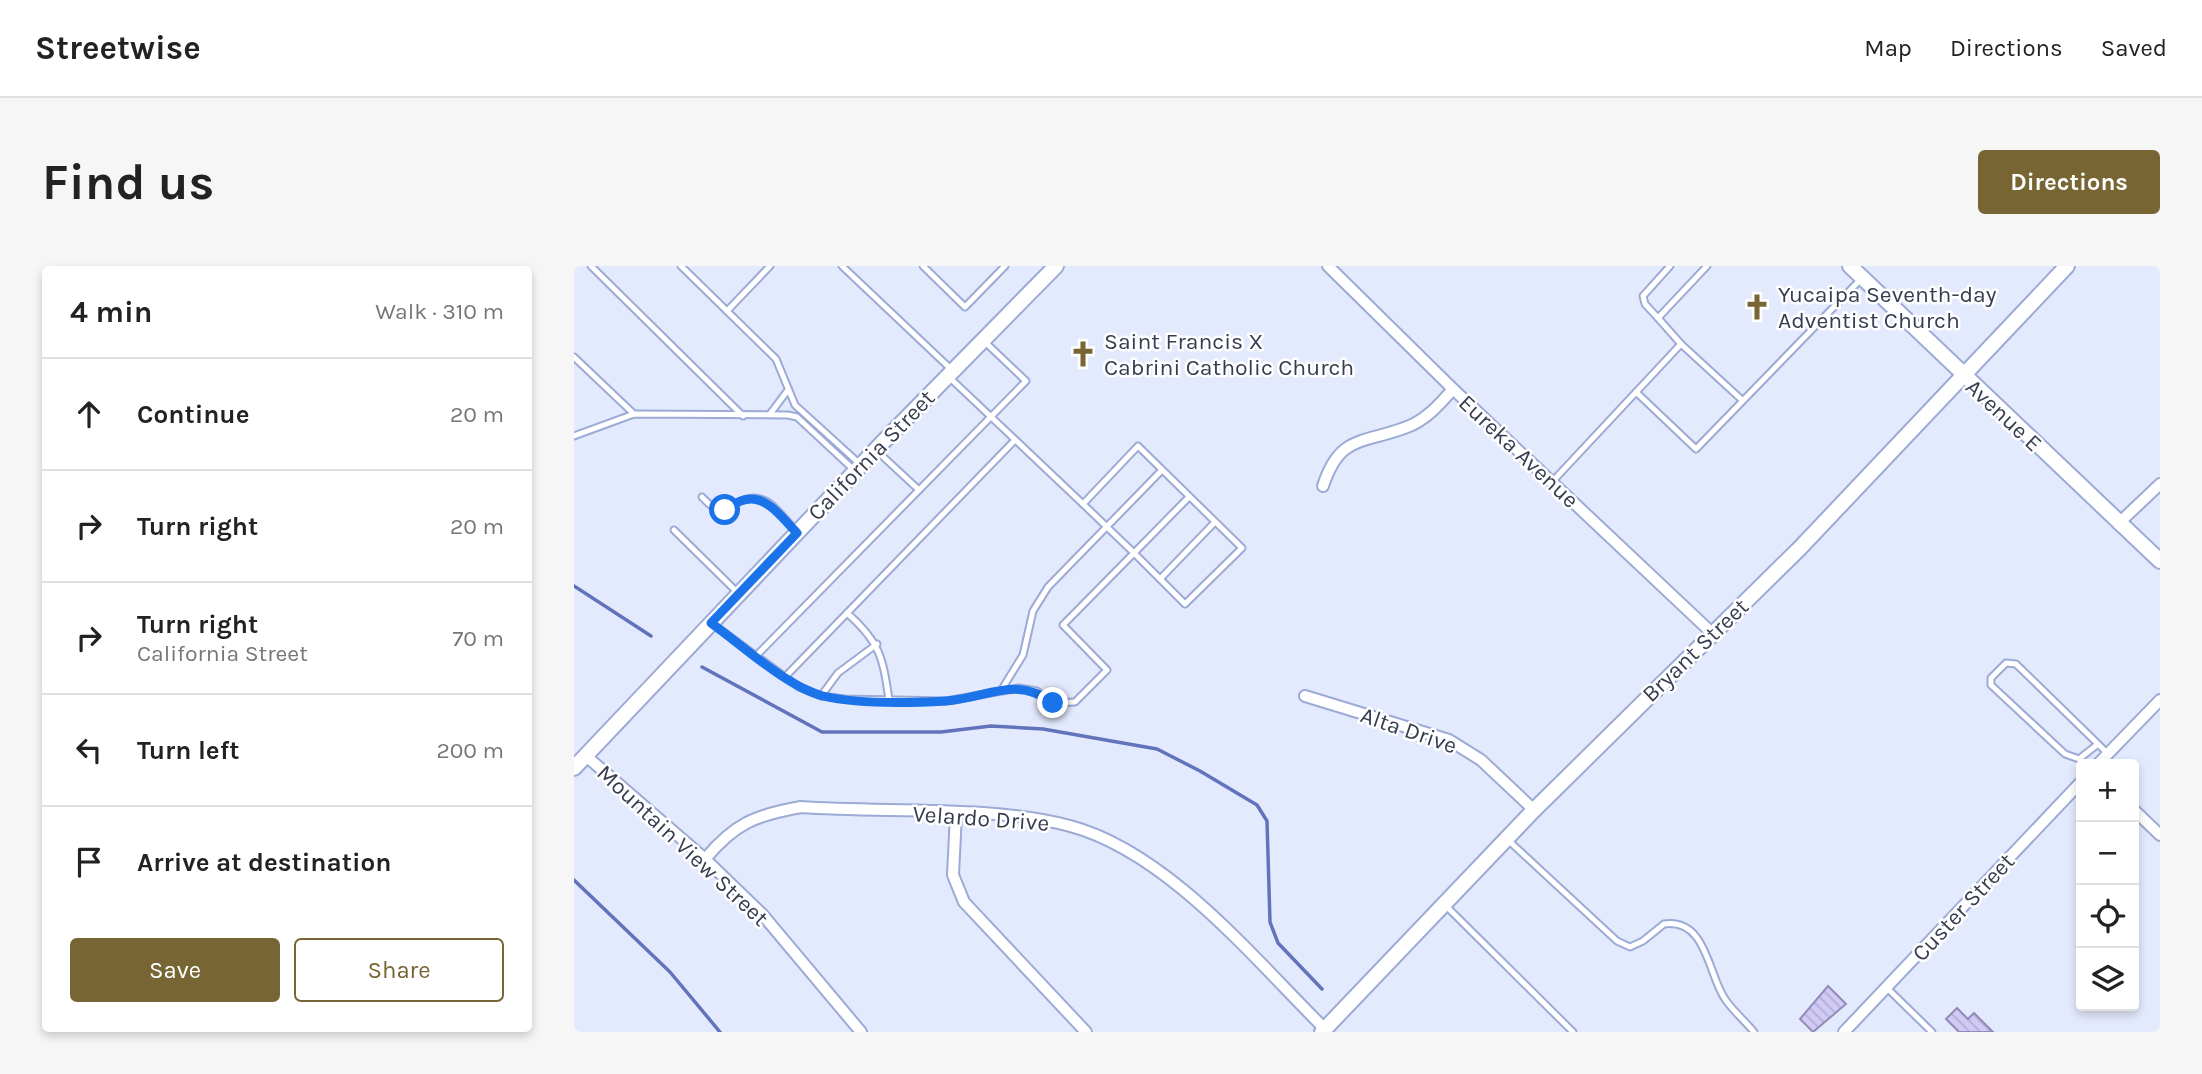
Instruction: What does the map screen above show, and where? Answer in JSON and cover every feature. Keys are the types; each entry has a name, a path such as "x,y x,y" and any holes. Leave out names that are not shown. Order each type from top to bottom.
{"street":[{"name":"California Street","path":"578,763 858,468 1056,266"},
{"name":"Eureka Avenue","path":"1328,266 1453,389 1712,633"},
{"name":"Avenue E","path":"1850,266 1961,375 2160,561"},
{"name":"Bryant Street","path":"1323,1030 1534,810 1800,548 2064,267"},
{"path":"1324,486 1331,463 1345,449 1409,426 1435,410 1453,389"},
{"path":"2118,524 2160,484"},
{"name":"Alta Drive","path":"1305,696 1449,740 1481,760 1534,810"},
{"path":"2103,759 2160,700"},
{"name":"Mountain View Street","path":"578,763 705,859 762,914 861,1032"},
{"name":"Custer Street","path":"1844,1032 2076,787"},
{"name":"Velardo Drive","path":"705,859 724,836 742,823 770,813 801,807 1018,817 1073,827 1129,852 1189,894 1323,1030"},
{"path":"956,814 953,875 964,902 1087,1032"},
{"path":"2139,815 2160,835"}],"lane":[{"path":"591,266 743,416"},
{"path":"681,266 776,359 795,405 858,468"},
{"path":"727,311 770,266"},
{"path":"842,266 1015,440 1185,604 1242,548 1138,446 1083,503"},
{"path":"923,266 965,307 1005,266"},
{"path":"1670,266 1643,296 1645,304 1681,344 1742,400"},
{"path":"1658,318 1707,266"},
{"path":"1636,392 1696,449 1862,278"},
{"path":"756,656 1026,381 983,340"},
{"path":"1552,482 1681,344"},
{"path":"574,356 634,415"},
{"path":"770,414 788,390"},
{"path":"574,436 634,415 770,414 797,417 858,468"},
{"path":"785,677 1015,440"},
{"path":"876,450 919,490"},
{"path":"1002,689 1023,655 1033,611 1041,596 1162,470"},
{"path":"711,623 785,677 821,696 946,701 1002,689 1037,691 1053,703 1075,702 1107,670 1063,625 1189,497"},
{"path":"702,498 718,510 725,510 736,502 750,498 766,501 797,533"},
{"path":"1160,579 1215,522"},
{"path":"674,530 738,594"},
{"path":"847,613 877,644 884,664 889,700"},
{"path":"821,696 838,673 877,644"},
{"path":"2098,744 2079,759 2065,754 1991,685 1991,678 2006,663 2015,664 2080,726 2098,744 2108,754"},
{"path":"1507,838 1616,941 1630,947 1643,941 1664,924 1682,925 1698,939 1708,955 1723,997 1754,1032"},
{"path":"1444,904 1573,1032"},
{"path":"1887,988 1932,1032"}],"building":[{"path":"1828,986 1846,1004 1813,1032 1800,1019"},
{"path":"1957,1008 1968,1019 1974,1013 1993,1032 1959,1032 1946,1019"}],"waterway":[{"path":"574,586 651,636"},
{"path":"702,667 822,732 941,732 991,726 1043,729 1157,749 1200,771 1257,805 1267,821 1270,922 1278,943 1322,989"},
{"path":"574,880 670,972 720,1032"}],"place":[{"name":"Yucaipa Seventh-day Adventist Church","path":"1757,307"},
{"name":"Saint Francis X Cabrini Catholic Church","path":"1083,354"}],"route":[{"path":"725,510 736,502 750,498 766,501 797,533 711,623 799,687 821,696 845,699 946,701 1019,688 1037,691 1053,703"}]}
